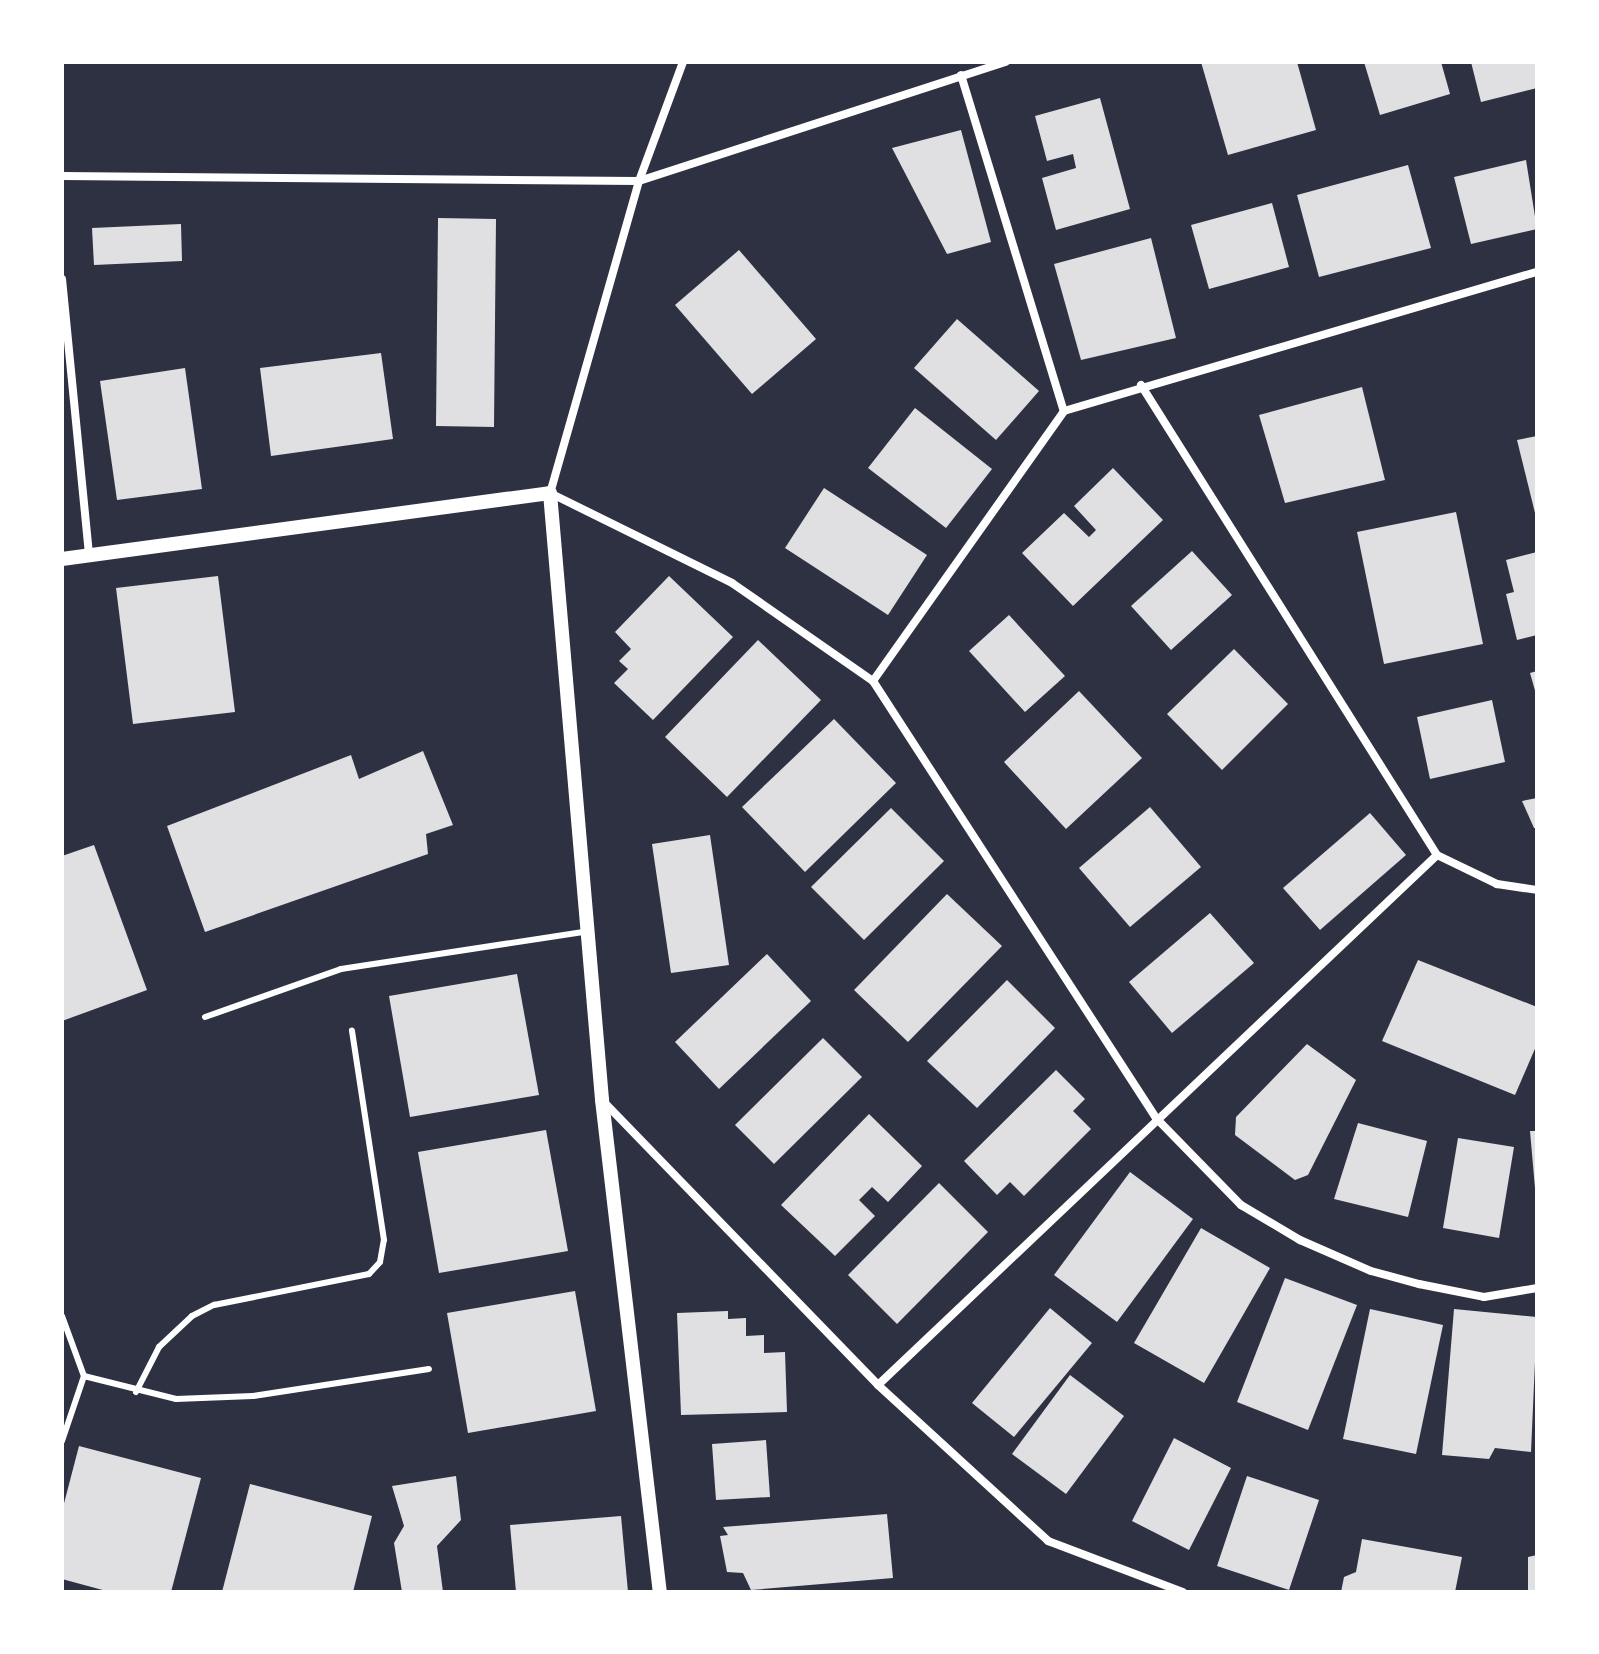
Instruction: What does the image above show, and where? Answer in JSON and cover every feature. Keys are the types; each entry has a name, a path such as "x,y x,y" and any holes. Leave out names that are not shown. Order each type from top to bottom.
{"street":[{"path":"660,1592 602,1100 550,493 639,181 683,62"},
{"path":"62,176 639,181 1006,62"},
{"path":"961,75 1064,411"},
{"path":"873,681 1064,411 1141,385 1537,272"},
{"path":"62,279 89,555"},
{"path":"1141,385 1437,855 1497,884 1537,890"},
{"path":"62,559 550,493 732,583 873,681 1156,1118 1241,1205 1300,1240 1371,1271 1484,1297 1537,1288"},
{"path":"878,1385 1156,1118 1437,855"},
{"path":"602,1100 878,1385 1048,1541 1183,1592"}],"lane":[{"path":"205,1017 341,969 588,931"},
{"path":"136,1392 159,1347 203,1310 369,1274 380,1262 384,1240 352,1030"},
{"path":"62,1316 84,1376 62,1441"},
{"path":"84,1376 136,1392 176,1399 253,1396 429,1369"}],"building":[{"path":"1201,62 1297,62 1316,130 1228,155"},
{"path":"1364,62 1441,62 1450,94 1380,115"},
{"path":"1471,62 1537,62 1537,88 1481,102"},
{"path":"1100,98 1130,209 1056,230 1042,178 1076,168 1073,154 1047,161 1035,116"},
{"path":"961,130 991,242 947,254 892,148"},
{"path":"1526,160 1537,229 1471,244 1454,177"},
{"path":"1408,165 1431,248 1319,277 1297,195"},
{"path":"1272,203 1289,267 1209,289 1191,225"},
{"path":"438,218 496,219 494,427 436,426"},
{"path":"181,224 182,261 94,265 92,228"},
{"path":"1151,238 1176,338 1081,360 1054,264"},
{"path":"739,250 816,339 752,394 675,305"},
{"path":"957,319 1039,391 996,440 914,368"},
{"path":"381,353 393,439 271,456 260,368"},
{"path":"185,368 202,489 117,500 100,381"},
{"path":"1362,387 1385,480 1285,503 1259,415"},
{"path":"915,408 992,469 946,528 868,468"},
{"path":"1537,436 1537,517 1536,517 1517,440"},
{"path":"1113,468 1163,520 1073,606 1022,553 1064,513 1089,537 1096,530 1074,506"},
{"path":"824,488 927,555 888,615 785,548"},
{"path":"1456,512 1483,644 1384,664 1357,532"},
{"path":"1192,551 1232,595 1171,650 1131,606"},
{"path":"1537,552 1537,635 1517,640 1506,594 1514,592 1506,560"},
{"path":"218,576 235,712 133,724 116,588"},
{"path":"669,576 733,637 653,720 614,683 628,669 619,661 631,649 615,632"},
{"path":"1009,615 1065,676 1025,712 969,651"},
{"path":"758,640 821,700 727,797 665,737"},
{"path":"1234,649 1288,704 1222,770 1167,714"},
{"path":"1537,671 1537,694 1536,694 1530,673"},
{"path":"1079,691 1142,758 1066,829 1004,762"},
{"path":"1492,700 1505,762 1430,779 1417,717"},
{"path":"834,719 896,783 805,872 742,807"},
{"path":"423,751 453,825 426,834 428,854 205,932 167,826 351,755 359,779"},
{"path":"1537,798 1537,828 1534,828 1522,801"},
{"path":"1150,807 1201,867 1130,927 1079,868"},
{"path":"891,808 944,861 864,940 811,887"},
{"path":"1370,813 1406,855 1320,930 1283,888"},
{"path":"710,835 729,965 671,973 652,844"},
{"path":"94,845 147,990 62,1021 62,856"},
{"path":"947,894 1002,946 908,1042 854,990"},
{"path":"1210,913 1254,963 1172,1033 1129,982"},
{"path":"767,954 811,1001 719,1089 675,1042"},
{"path":"1418,960 1537,1007 1537,1044 1515,1095 1382,1041"},
{"path":"517,974 539,1095 410,1117 389,996"},
{"path":"1007,980 1055,1028 977,1108 927,1061"},
{"path":"823,1038 862,1077 774,1164 735,1125"},
{"path":"1307,1044 1356,1080 1308,1175 1295,1180 1235,1135 1236,1117"},
{"path":"1056,1070 1085,1099 1073,1111 1091,1129 1024,1196 1010,1182 997,1195 964,1161"},
{"path":"869,1114 922,1166 888,1202 872,1187 859,1200 875,1216 835,1256 781,1205"},
{"path":"1358,1123 1427,1141 1408,1217 1334,1199"},
{"path":"546,1130 568,1251 439,1273 418,1152"},
{"path":"1530,1131 1537,1131 1537,1188 1535,1188"},
{"path":"1458,1138 1514,1147 1499,1238 1443,1228"},
{"path":"1130,1172 1193,1219 1117,1322 1054,1275"},
{"path":"939,1183 988,1232 897,1324 848,1275"},
{"path":"1201,1228 1270,1268 1204,1383 1134,1343"},
{"path":"1285,1278 1357,1305 1308,1430 1237,1402"},
{"path":"575,1291 596,1411 468,1433 447,1313"},
{"path":"1050,1308 1092,1343 1014,1437 972,1403"},
{"path":"1370,1309 1443,1325 1416,1454 1343,1439"},
{"path":"1454,1309 1537,1317 1531,1452 1495,1448 1489,1459 1442,1455"},
{"path":"728,1311 728,1319 746,1318 746,1336 764,1335 764,1353 785,1352 787,1412 681,1415 677,1313"},
{"path":"1070,1375 1124,1416 1066,1494 1012,1454"},
{"path":"1174,1438 1231,1468 1189,1550 1132,1521"},
{"path":"766,1440 770,1497 716,1500 712,1444"},
{"path":"79,1446 201,1478 171,1592 110,1592 62,1579 62,1511"},
{"path":"456,1476 461,1520 437,1546 443,1592 402,1592 394,1543 404,1526 392,1486"},
{"path":"1247,1476 1319,1500 1289,1590 1217,1566"},
{"path":"250,1484 372,1516 353,1592 222,1592"},
{"path":"887,1514 893,1578 751,1590 743,1573 727,1572 720,1536 728,1535 723,1527"},
{"path":"621,1516 628,1592 516,1592 510,1525"},
{"path":"1362,1539 1462,1557 1455,1592 1341,1592 1344,1577 1356,1572"},
{"path":"1537,1555 1537,1592 1528,1592 1528,1557"}]}
